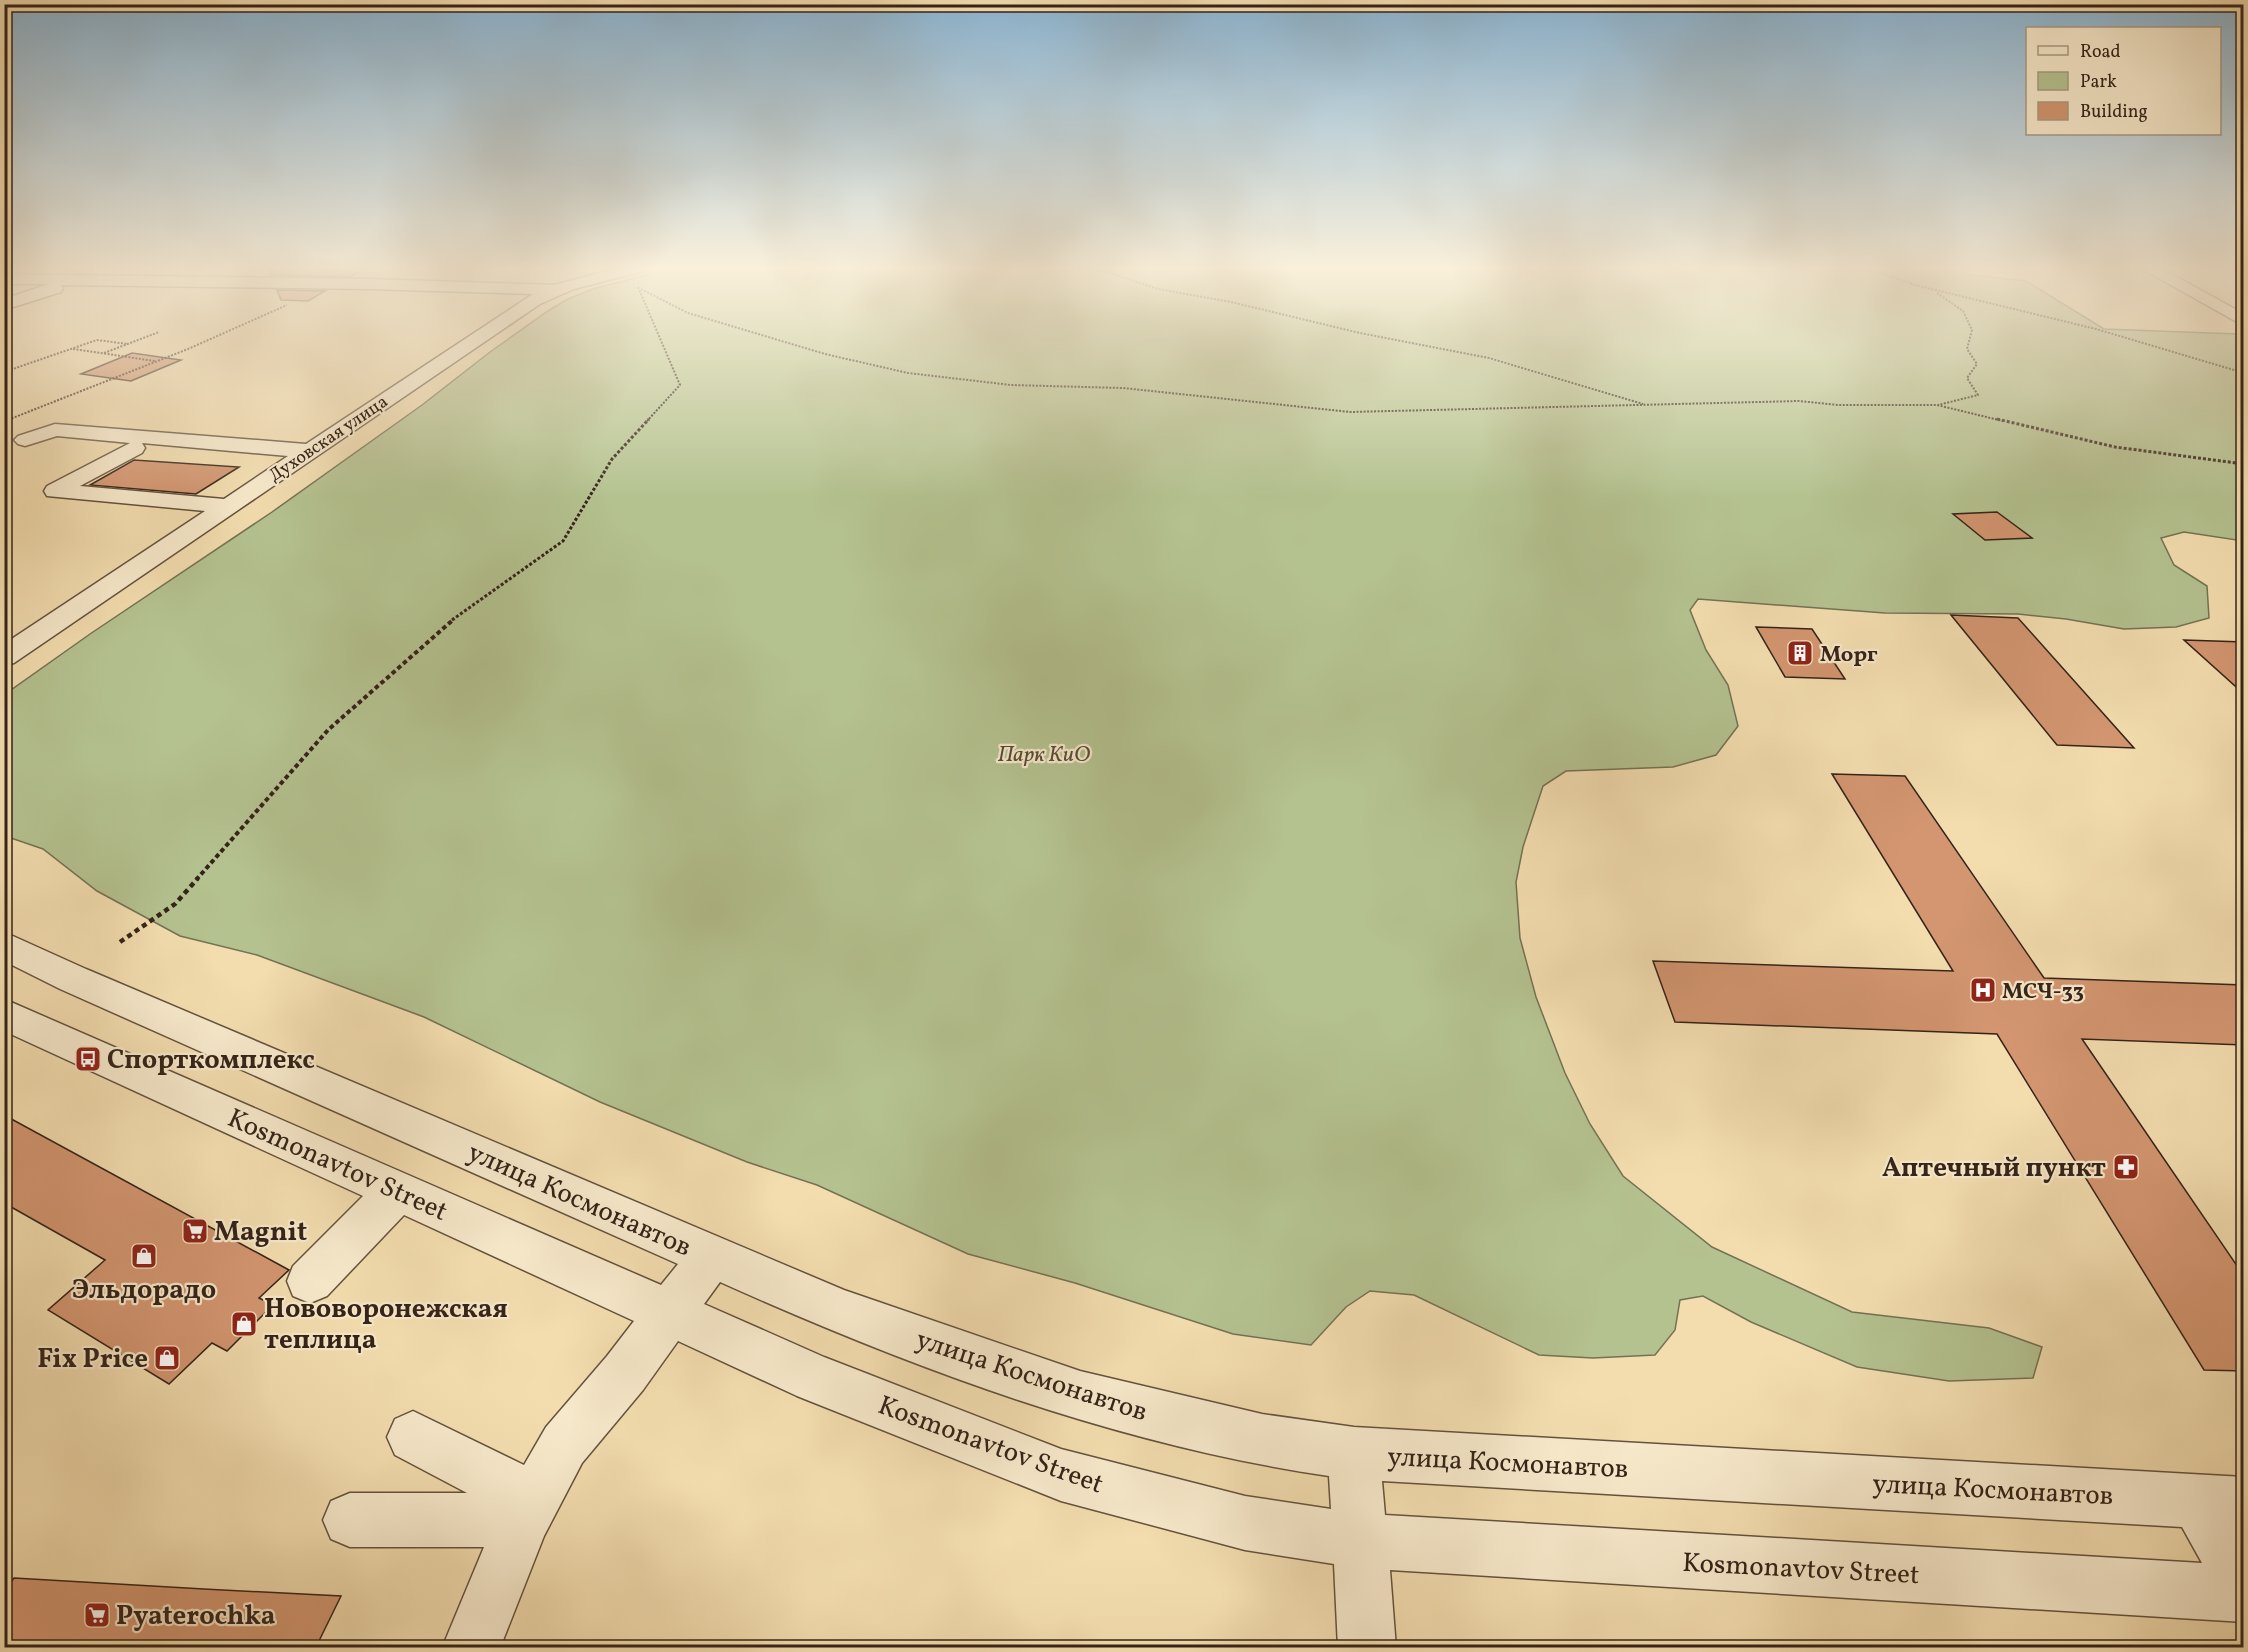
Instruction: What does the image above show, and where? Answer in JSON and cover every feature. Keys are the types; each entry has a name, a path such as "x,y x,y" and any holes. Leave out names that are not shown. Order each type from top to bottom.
{"street":[{"name":"Духовская улица","path":"4,657 228,506 290,454 466,343"},
{"path":"55,430 290,454 134,448 26,441 55,430"},
{"path":"134,448 55,491 228,506"},
{"path":"198,503 290,454"},
{"name":"улица Космонавтов","path":"5,946 73,979 838,1311 1080,1396 1262,1440 1354,1453 2220,1502"},
{"name":"Kosmonavtov Street","path":"4,1014 815,1378 1060,1475 1245,1523 1359,1541 2244,1594"},
{"path":"310,1281 398,1191"},
{"path":"471,1647 529,1509 564,1445 671,1314 711,1257"},
{"path":"413,1437 529,1509"},
{"path":"1354,1453 1366,1647"},
{"path":"2220,1502 2244,1584"},
{"path":"350,1520 529,1509"}],"path":[{"path":"4,372 88,343"},
{"path":"121,343 128,344"},
{"path":"4,421 196,343"},
{"path":"120,942 175,904 328,730 464,610 563,541 612,459 680,385 662,343"},
{"path":"786,343 908,373 1011,385 1123,388 1350,412 1799,401 1838,405 1936,405 2115,447 2244,464"},
{"path":"1412,343 1489,358 1647,405"},
{"path":"1936,405 1978,395 1967,378 1977,364 1967,349 1969,343"},
{"path":"2143,343 2244,373"},
{"path":"103,353 128,344"},
{"path":"72,349 155,361"}],"green space":[{"name":"Парк КиО","path":"503,343 2243,343 2243,541 2184,532 2161,538 2174,565 2207,586 2209,618 2176,627 2124,629 2018,614 1885,613 1698,599 1690,610 1706,650 1728,685 1738,726 1716,755 1673,767 1566,771 1543,786 1523,847 1516,882 1520,938 1536,997 1565,1073 1590,1124 1623,1176 1712,1247 1852,1312 1989,1328 2042,1347 2033,1378 1949,1381 1857,1367 1751,1322 1703,1296 1680,1300 1675,1330 1655,1355 1593,1358 1539,1355 1414,1295 1370,1291 1346,1307 1311,1345 1233,1334 1075,1283 968,1254 817,1185 747,1162 600,1102 424,1017 257,955 180,936 97,891 43,849 5,836 4,695 90,634 272,512 422,405"}],"building":[{"path":"132,353 181,360 131,381 81,374"},
{"path":"134,460 239,467 196,494 90,485"},
{"path":"1997,512 2032,538 1985,540 1953,514"},
{"path":"1951,615 2018,618 2134,748 2057,745"},
{"name":"Морг","path":"1756,627 1812,629 1845,679 1785,677"},
{"path":"2184,640 2244,642 2244,694"},
{"path":"1832,774 1905,776 2044,978 2244,985 2244,1045 2082,1039 2244,1276 2244,1371 2204,1370 1997,1034 1675,1022 1653,961 1953,971"},
{"path":"4,1115 289,1270 259,1298 273,1305 227,1351 212,1343 169,1384 48,1310 105,1260 4,1203"},
{"name":"Pyaterochka","path":"14,1578 341,1596 316,1647 4,1647 4,1592"}],"place":[{"name":"Морг","path":"1800,653"},
{"name":"МСЧ-33","path":"1983,990"},
{"name":"Спорткомплекс","path":"88,1059"},
{"name":"Аптечный пункт","path":"2126,1167"},
{"name":"Magnit","path":"195,1231"},
{"name":"Эльдорадо","path":"144,1256"},
{"name":"Нововоронежская теплица","path":"244,1324"},
{"name":"Fix Price","path":"167,1358"},
{"name":"Pyaterochka","path":"97,1615"}]}
